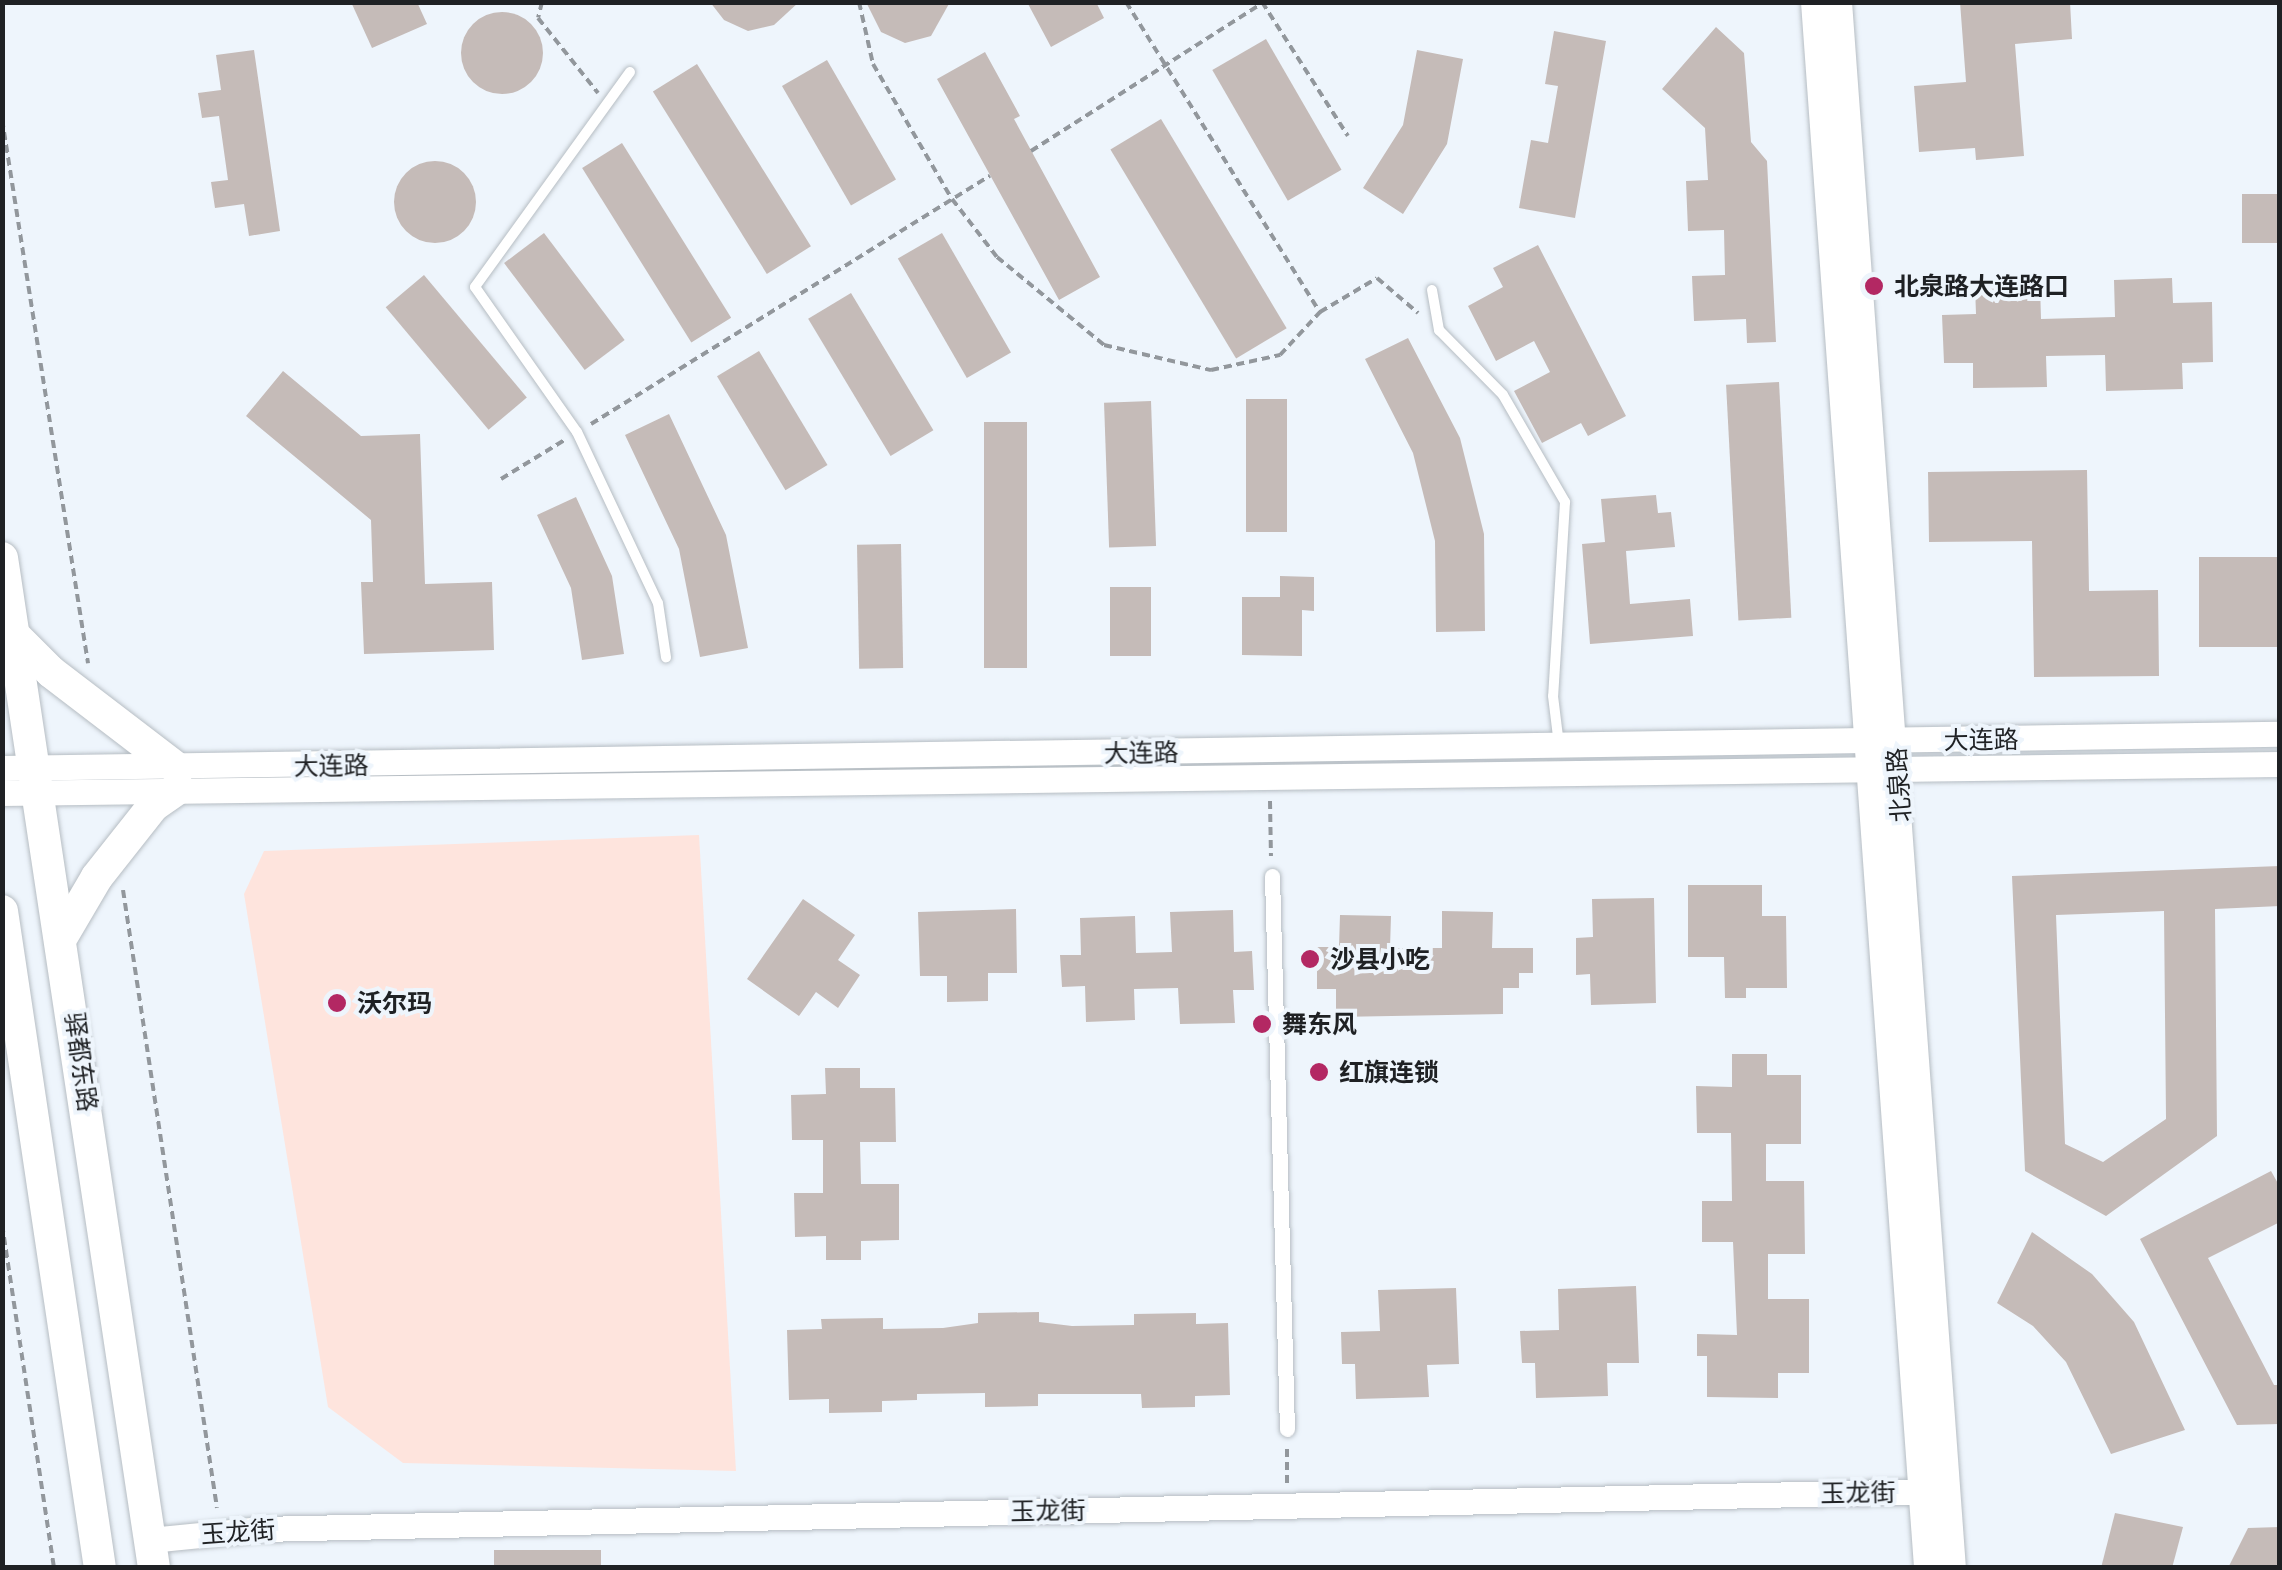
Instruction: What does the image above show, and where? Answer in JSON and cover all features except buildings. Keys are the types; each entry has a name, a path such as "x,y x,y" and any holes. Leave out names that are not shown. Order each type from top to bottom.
{"highway":[{"name":"驿都东路","path":"2,558 62,934 152,1554"},
{"path":"14,634 51,672 178,779 97,877 62,934"},
{"path":"2,912 100,1568"}],"main road":[{"name":"北泉路","path":"1816,2 1886,773 1934,1491 1928,1568"},
{"name":"北泉路","path":"1838,2 1883,742"},
{"name":"北泉路","path":"1934,1491 1952,1568"}],"street":[{"name":"大连路","path":"178,779 2280,734"},
{"name":"大连路","path":"2,768 38,779 1269,778 1886,773 2280,764"},
{"name":"大连路","path":"2,793 38,779"},
{"path":"1272,876 1287,1430"},
{"name":"玉龙街","path":"152,1554 261,1529 1934,1491"}],"lane":[{"path":"630,72 474,287 577,432 658,603 666,657"},
{"path":"1432,290 1439,330 1503,394 1565,502 1553,696 1562,776"}],"path":[{"path":"542,2 538,18 607,104"},
{"path":"859,2 873,64 952,200 997,257 1104,345 1211,370 1280,355 1320,312 1377,278 1439,330"},
{"path":"1126,2 1160,62 1320,312"},
{"path":"1031,151 1160,62 1262,3 1348,136"},
{"path":"502,479 990,176"},
{"path":"1269,778 1272,876"},
{"path":"2,1224 54,1568"},
{"path":"1287,1430 1287,1505"}],"shaded area":[{"path":"699,835 736,1471 403,1463 328,1407 244,894 264,851"}],"place":[{"name":"北泉路大连路口","path":"1874,286"},
{"name":"沙县小吃","path":"1310,959"},
{"name":"沃尔玛","path":"337,1003"},
{"name":"舞东风","path":"1262,1024"},
{"name":"红旗连锁","path":"1319,1072"}]}
